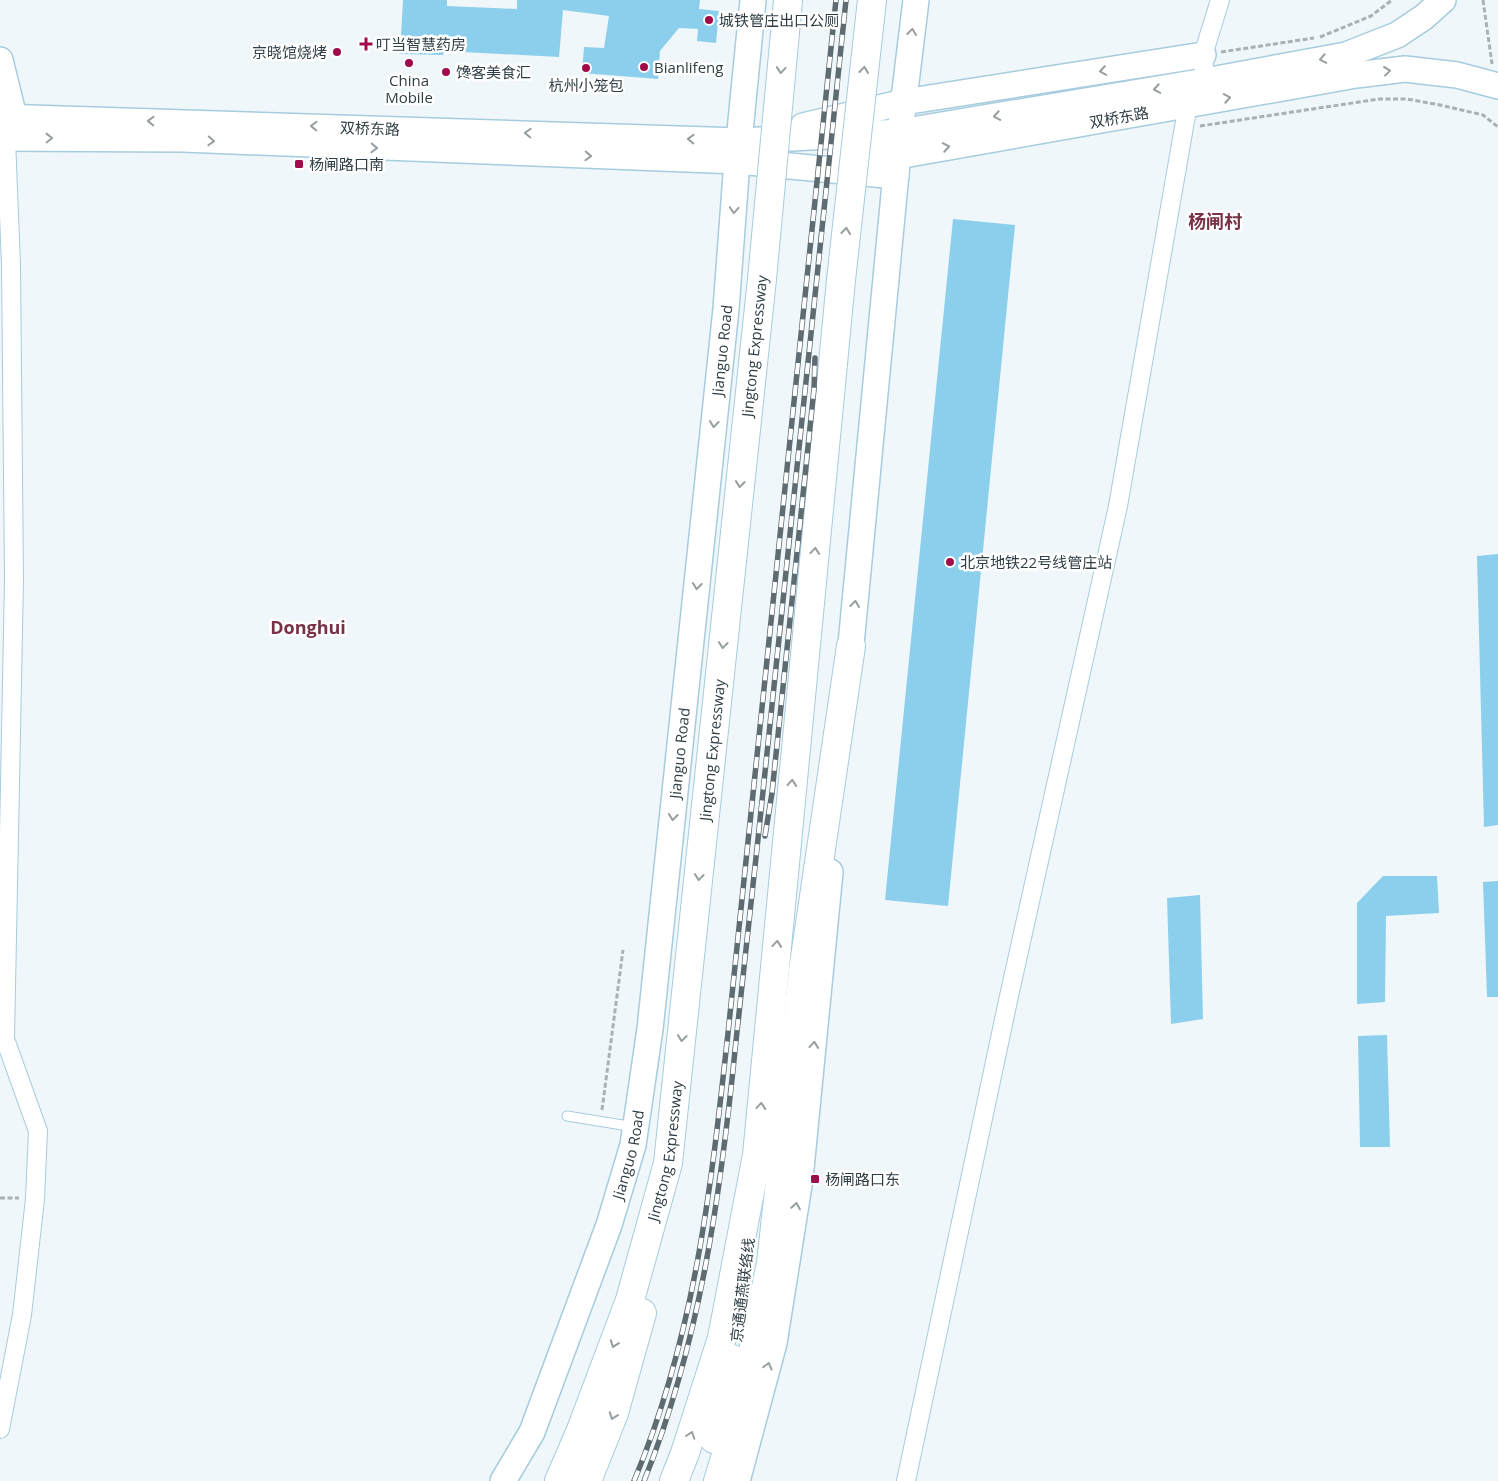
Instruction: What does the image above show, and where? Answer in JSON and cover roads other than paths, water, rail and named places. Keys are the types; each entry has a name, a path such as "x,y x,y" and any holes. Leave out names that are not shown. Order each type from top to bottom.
{"highway":[{"path":"674,1481 685,1453 722,1338 757,1155 841,280 871,9"},
{"name":"Jingtong Expressway","path":"559,1481 582,1430 630,1300 668,1163 762,279 787,11"},
{"path":"718,1481 743,1400 771,1263 803,971 851,646"},
{"name":"京通通燕联络线","path":"702,1481 740,1327 757,1155"},
{"path":"587,1481 614,1413 648,1295 668,1163"}],"main road":[{"name":"Jianguo Road","path":"503,1481 532,1432 609,1225 633,1145 651,1019 726,309 738,151 753,0"},
{"path":"737,1481 774,1344 800,1179 898,155 916,0"},
{"name":"双桥东路","path":"898,155 1206,81 1346,55 1397,35 1424,17 1444,0"},
{"name":"双桥东路","path":"738,151 904,102 1203,55"},
{"path":"0,60 5,128"},
{"name":"双桥东路","path":"5,128 898,155 1356,75 1405,69 1457,75 1497,86"}],"street":[{"path":"1206,81 1203,55 1220,0"},
{"path":"906,1481 1009,996 1118,506 1188,104"},
{"path":"0,1429 22,1315 35,1199 38,1131 5,1039 14,580 11,265 5,128"}],"lane":[{"path":"567,1116 635,1127"}],"railway":[{"path":"634,1481 655,1426 672,1372 686,1316 707,1205 715,1148 836,0"},
{"path":"644,1481 664,1428 694,1319 706,1264 723,1153 846,0"},
{"path":"765,836 772,793 814,389 815,358"}],"place":[{"name":"城铁管庄出口公厕","path":"709,20"},
{"name":"叮当智慧药房","path":"366,44"},
{"name":"京晓馆烧烤","path":"337,52"},
{"name":"China Mobile","path":"409,63"},
{"name":"Bianlifeng","path":"644,67"},
{"name":"杭州小笼包","path":"586,68"},
{"name":"馋客美食汇","path":"446,72"},
{"name":"杨闸路口南","path":"299,164"},
{"name":"北京地铁22号线管庄站","path":"950,562"},
{"name":"杨闸路口东","path":"815,1179"}],"district":[{"name":"杨闸村","path":"1215,221"},
{"name":"Donghui","path":"308,627"}]}
